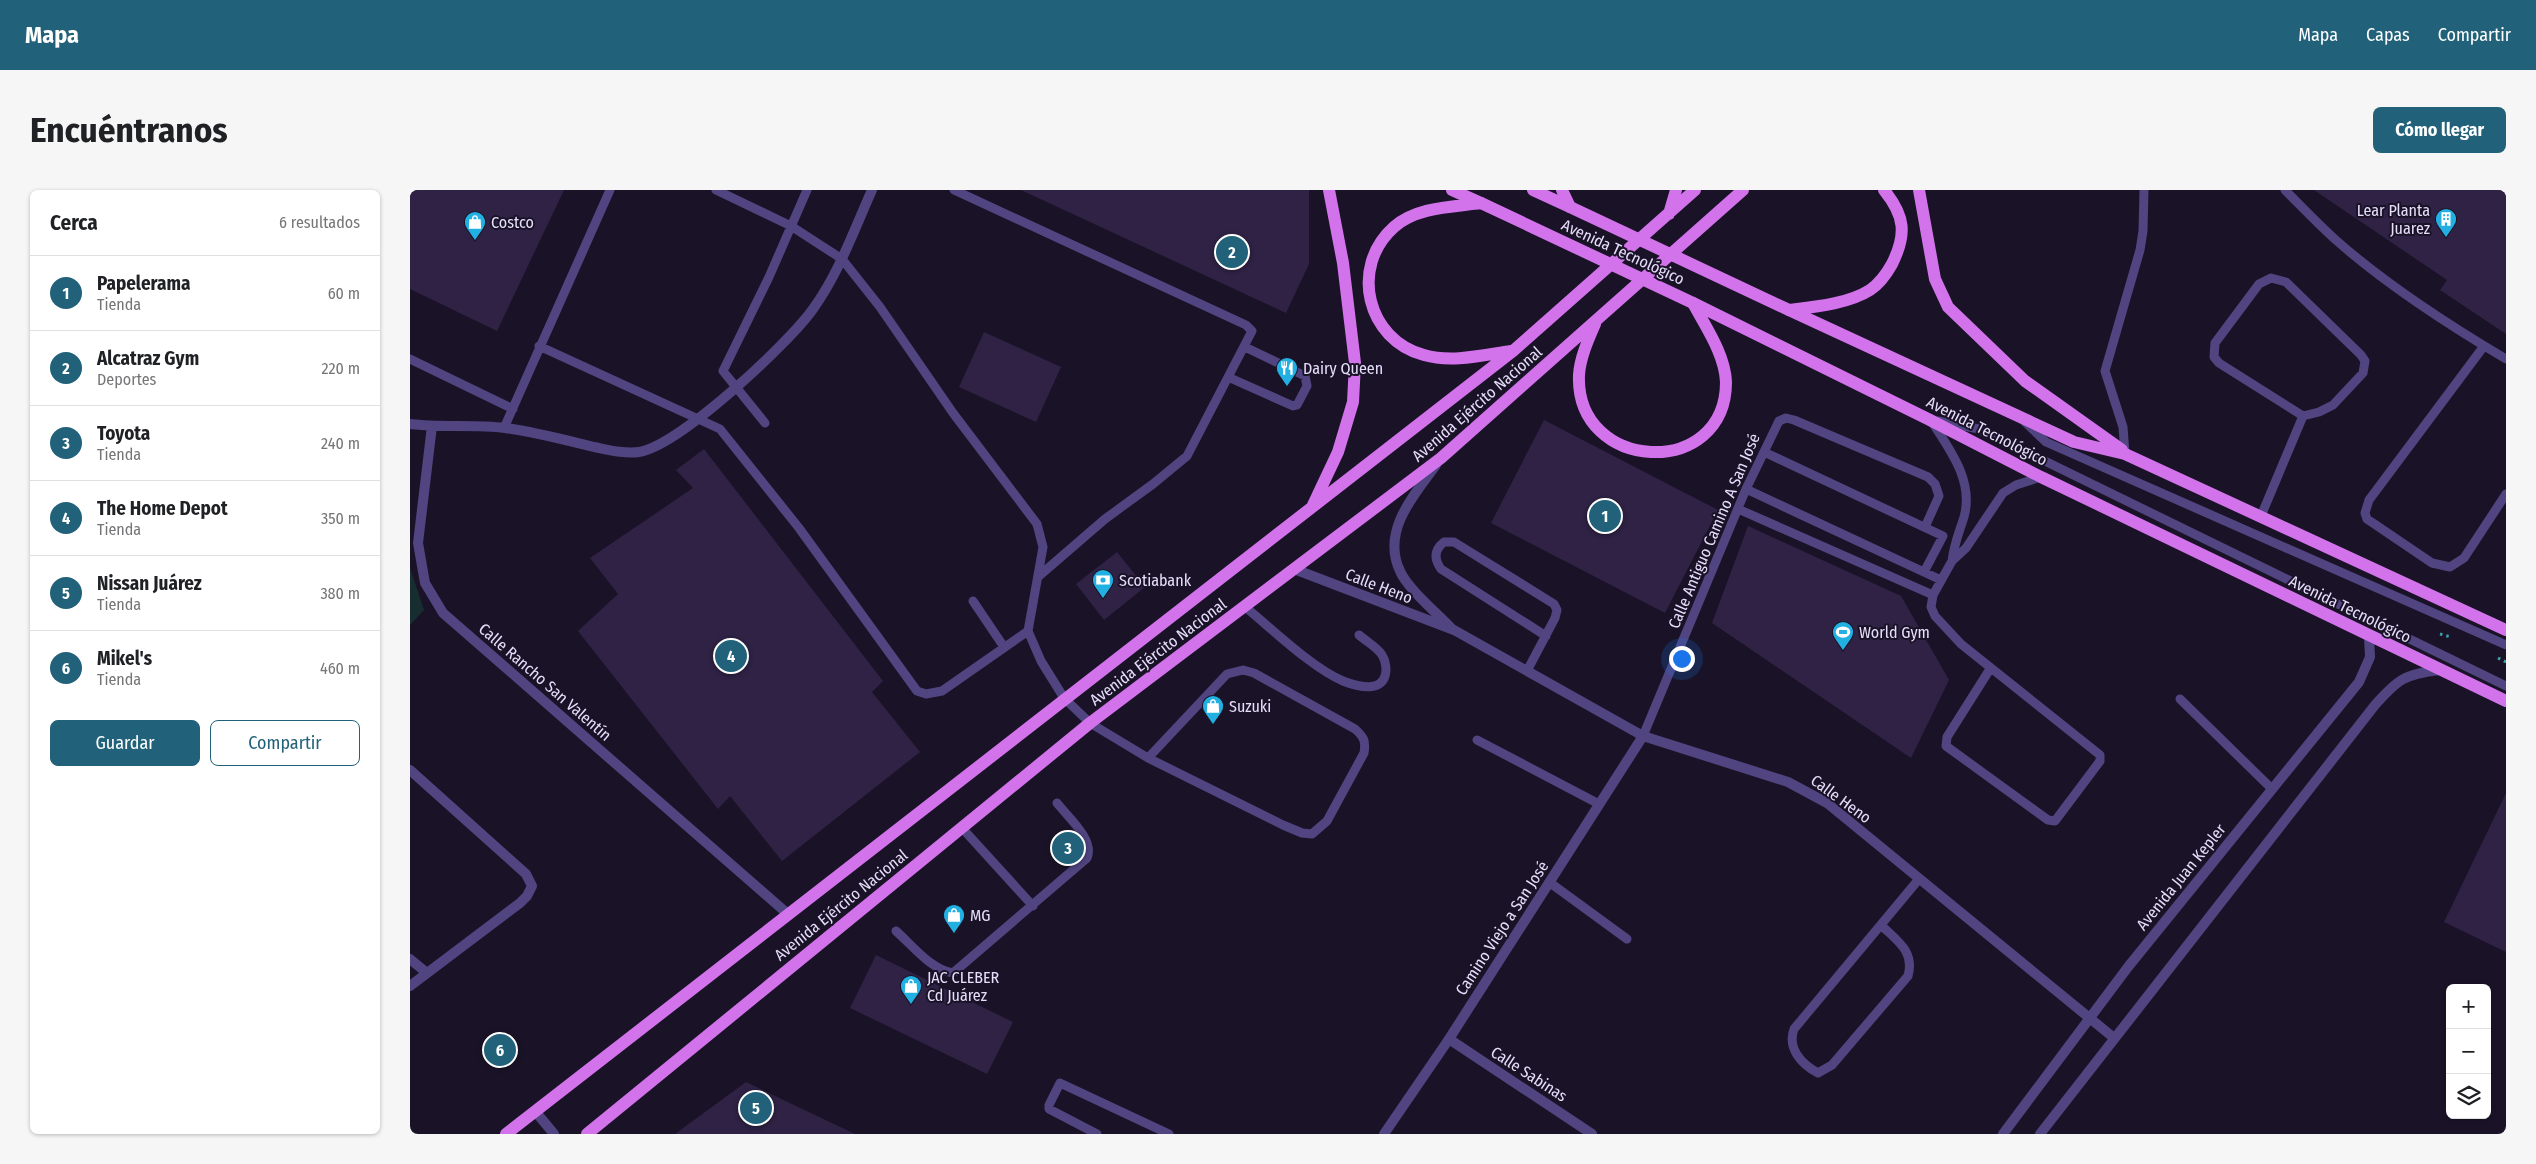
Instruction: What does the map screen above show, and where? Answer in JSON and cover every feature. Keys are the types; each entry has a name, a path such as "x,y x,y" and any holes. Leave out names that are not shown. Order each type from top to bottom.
{"main road":[{"path":"1312,508 1330,472 1353,402 1355,363 1343,263 1329,190"},
{"name":"Avenida Tecnológico","path":"1452,190 1693,302 2041,477 2368,637 2506,701"},
{"name":"Avenida Tecnológico","path":"1533,190 2074,442 2126,454 2506,630"},
{"path":"1562,190 1570,207"},
{"path":"1668,215 1676,190"},
{"name":"Avenida Ejército Nacional","path":"506,1134 789,915 1064,698 1513,351 1696,190"},
{"name":"Avenida Ejército Nacional","path":"587,1134 1090,723 1441,458 1744,190"},
{"path":"1789,310 1824,306 1870,290 1886,274 1898,252 1903,236 1901,217 1895,203 1884,190"},
{"path":"1919,190 1935,278 1948,306 2025,381 2126,454"},
{"path":"1481,203 1432,210 1411,216 1393,228 1374,259 1369,283 1369,297 1373,312 1386,333 1406,348 1422,355 1441,359 1513,351"},
{"path":"1595,323 1579,373 1581,400 1588,417 1605,436 1626,448 1644,453 1664,453 1686,447 1702,437 1714,423 1722,405 1726,383 1723,365 1693,302"}],"street":[{"path":"410,424 504,428 620,452 640,452 661,444 699,418 736,388 789,338 814,309 842,259 872,190"},
{"name":"Calle Rancho San Valentín","path":"432,426 418,544 425,583 443,613 789,915"},
{"name":"Calle Heno","path":"1441,458 1407,506 1395,530 1395,551 1400,572 1454,630"},
{"name":"Calle Heno","path":"1294,569 1454,630 1643,736 1761,772 1807,791 1827,803 2114,1038"},
{"name":"Avenida Juan Kepler","path":"2005,1133 2128,967 2359,682 2370,657 2368,637"},
{"path":"2040,1134 2375,705 2388,690 2413,673 2440,670"},
{"name":"Camino Viejo a San José","path":"1384,1134 1449,1039 1643,736"},
{"path":"410,770 526,874 531,882 531,890 520,903 410,986"},
{"path":"410,959 427,973"},
{"name":"Calle Sabinas","path":"1449,1039 1592,1134"},
{"path":"535,1111 554,1134"}],"lane":[{"path":"504,428 610,190"},
{"path":"716,190 791,226 842,259 880,307 953,413 1037,524 1043,547 1028,631 1042,661 1064,698 1090,723 1148,758 1283,825 1302,833 1312,834 1327,821 1364,753 1366,743 1363,736 1355,729 1254,673 1243,670 1227,674 1148,758"},
{"path":"766,423 724,371 807,190"},
{"path":"954,190 1246,324 1252,331 1187,456 1154,484 1105,519 1039,576"},
{"path":"2126,454 2123,427 2105,371 2140,250 2143,231 2144,190"},
{"path":"2285,190 2337,240 2376,272 2506,359"},
{"path":"2270,278 2286,282 2362,355 2365,361 2364,373 2333,405 2319,412 2303,416 2219,363 2214,357 2215,343 2260,284 2270,278"},
{"path":"539,346 720,429 799,528 917,691 926,694 942,691 1028,631"},
{"path":"2484,346 2369,500 2365,515 2367,519 2432,562 2450,567 2464,558 2506,494"},
{"path":"1228,378 1293,406 1297,404 1307,386 1304,376 1245,347"},
{"path":"410,359 513,409"},
{"path":"2019,416 2046,442 2506,646"},
{"path":"2261,516 2303,416"},
{"name":"Calle Antiguo Camino A San José","path":"1643,736 1746,489 1779,421 1786,418 1794,420 1928,477 1935,484 1939,496 1925,527"},
{"path":"1930,420 1954,457 1962,475 1966,492 1964,517 1954,542 1952,561"},
{"path":"1930,420 1979,428 2506,686"},
{"path":"1764,452 1966,548"},
{"path":"1990,668 1947,737 1946,746 2048,820 2055,821 2100,761 2100,755 1990,668 1942,626 1931,607 1933,595 1952,561 1966,548 2003,493 2016,484 2041,477"},
{"path":"1746,489 1941,580"},
{"path":"1738,509 1933,595"},
{"path":"1924,572 1943,536"},
{"path":"1527,671 1546,636 1555,618 1556,610 1554,604 1454,542 1444,542 1440,545 1435,555 1436,563 1441,569 1546,636"},
{"path":"973,601 1004,648"},
{"path":"1244,606 1321,668 1342,680 1370,688 1380,684 1385,676 1386,664 1382,654 1359,635"},
{"path":"2180,699 2272,789"},
{"path":"1477,740 1599,804"},
{"path":"896,931 934,965 944,972 953,973 1033,906 1083,862 1089,854 1086,841 1057,804"},
{"path":"962,828 1033,906"},
{"path":"1881,925 1904,948 1910,958 1908,976 1832,1065 1818,1073 1792,1050 1790,1039 1794,1029 1881,925 1919,880"},
{"path":"1549,882 1627,939"},
{"path":"1097,1134 1049,1108 1048,1105 1060,1083 1169,1134"}],"green space":[{"path":"410,568 424,610 410,625"}],"building":[{"name":"Costco","path":"410,190 564,190 497,331 410,289"},
{"path":"1021,190 1309,190 1309,264 1286,313"},
{"name":"Lear Planta Juarez","path":"2314,190 2506,190 2506,334 2440,290 2447,280"},
{"path":"984,332 1061,367 1036,422 959,387"},
{"path":"1544,420 1718,510 1665,613 1491,523"},
{"path":"704,449 883,681 872,692 920,752 782,861 730,796 718,809 578,631 618,594 590,558 693,488 676,470"},
{"name":"World Gym","path":"1748,526 1901,596 1949,680 1911,758 1712,623"},
{"path":"1117,552 1145,587 1104,620 1076,584"},
{"path":"2506,793 2506,952 2444,922"},
{"name":"JAC CLEBER Cd Juárez","path":"876,955 1013,1022 987,1074 850,1008"},
{"path":"746,1082 855,1134 675,1134"}],"place":[{"name":"Lear Planta Juarez","path":"2446,238"},
{"name":"Costco","path":"475,241"},
{"name":"Alcatraz Gym","path":"1232,252"},
{"name":"Dairy Queen","path":"1287,387"},
{"name":"Papelerama","path":"1605,516"},
{"name":"Scotiabank","path":"1103,599"},
{"name":"World Gym","path":"1843,651"},
{"name":"The Home Depot","path":"731,656"},
{"name":"Suzuki","path":"1213,725"},
{"name":"Toyota","path":"1068,848"},
{"name":"MG","path":"954,934"},
{"name":"JAC CLEBER Cd Juárez","path":"911,1005"},
{"name":"Mikel's","path":"500,1050"},
{"name":"Nissan Juárez","path":"756,1108"}]}
